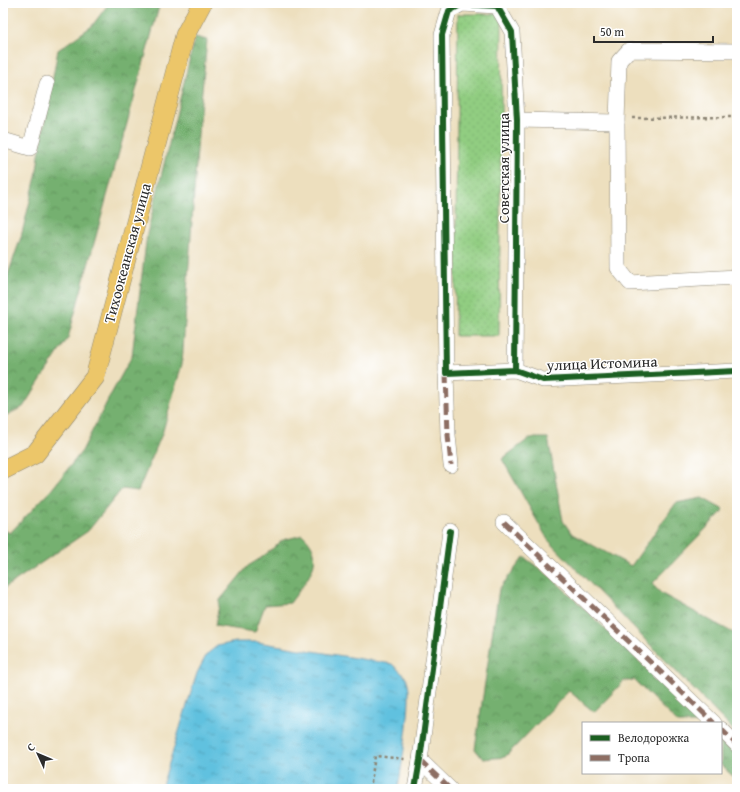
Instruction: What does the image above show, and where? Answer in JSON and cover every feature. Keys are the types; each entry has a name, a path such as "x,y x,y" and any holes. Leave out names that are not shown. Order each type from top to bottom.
{"main road":[{"name":"Тихоокеанская улица","path":"3,470 35,454 95,377 185,35 202,3"}],"street":[{"name":"Советская улица","path":"451,465 448,435 446,373 442,35 449,11 462,3 497,6 512,32 517,120 515,370"},
{"path":"737,52 629,50 619,61 617,120 618,268 630,283 737,277"},
{"path":"3,140 30,148 47,84"},
{"path":"517,120 617,120"},
{"name":"улица Истомина","path":"446,373 515,370 543,380 737,371"},
{"path":"504,522 713,722"},
{"path":"415,789 450,531"},
{"path":"722,730 737,745"},
{"path":"420,760 450,789"}],"path":[{"path":"617,120 737,117"},
{"path":"370,789 375,756 420,760"}],"green space":[{"path":"109,3 160,3 68,338 23,407 3,417 3,289 21,237 36,177 58,50 92,26"},
{"path":"458,14 502,14 499,336 455,336"},
{"path":"195,37 207,40 199,121 182,364 162,434 138,491 122,489 88,531 3,589 3,530 10,533 52,489 82,451 132,356 147,234"},
{"path":"530,438 548,438 563,521 572,534 631,566 676,503 702,498 724,510 652,584 662,594 737,635 737,734 548,540 502,459"},
{"path":"303,535 311,544 314,553 314,562 308,579 290,603 265,605 255,632 215,626 220,600 248,566 261,558 283,540"},
{"path":"524,557 552,578 703,722 677,722 634,680 624,681 594,712 569,691 505,757 483,759 475,749 499,589"},
{"path":"722,740 737,754 737,780 722,766"}],"water":[{"path":"236,642 257,642 392,664 406,678 409,688 408,716 398,789 161,789 197,673 207,654 217,646"}],"marked path":[{"path":"446,373 448,435 451,465"},
{"path":"504,522 713,722"},
{"path":"722,730 737,745"},
{"path":"420,760 450,789"}],"cycle path":[{"path":"515,370 517,120 512,32 497,6 462,4 449,11 442,35 446,373 515,370 543,380 737,371"},
{"path":"415,789 450,531"}]}
